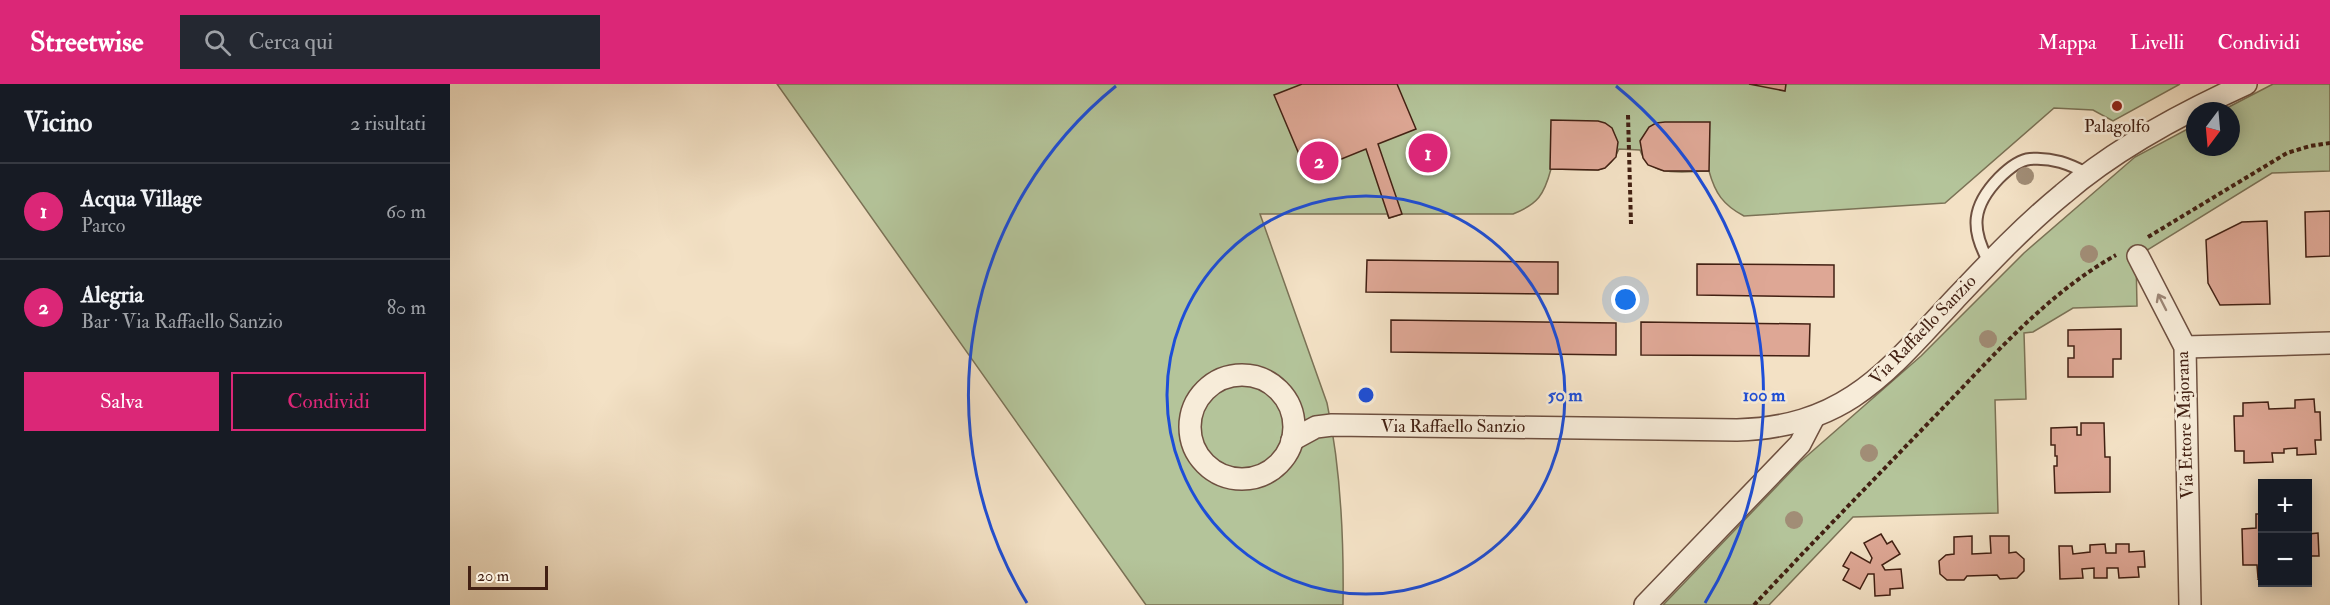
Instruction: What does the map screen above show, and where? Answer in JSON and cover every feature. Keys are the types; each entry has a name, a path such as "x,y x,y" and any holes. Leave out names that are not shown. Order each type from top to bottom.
{"street":[{"name":"Via Raffaello Sanzio","path":"1292,440 1316,427 1332,425 1747,429 1776,427 1814,417 1856,396 1872,384 1916,341 2009,241 2088,174 2132,144 2181,116 2246,84"},
{"name":"Via Ettore Majorana","path":"2135,249 2185,347 2190,605"},
{"path":"2185,347 2330,343"},
{"path":"1248,375 1262,379 1275,387 1285,398 1294,425 1292,440 1287,454 1278,465 1265,473 1251,478 1222,475 1209,467 1199,456 1190,428 1192,414 1197,400 1219,380 1248,375"},
{"name":"Via Raffaello Sanzio","path":"1291,411 1314,421 1332,425"},
{"path":"1645,605 1800,444 1814,417"}],"lane":[{"path":"1989,262 1980,247 1976,230 1977,214 1980,201 2009,168 2027,159 2048,158 2070,164 2088,174"}],"path":[{"path":"1628,115 1631,224"},
{"path":"1754,605 1969,381 2051,300 2100,264 2135,249 2287,153 2330,143"}],"green space":[{"path":"777,84 2180,84 2113,121 2093,110 2054,108 1945,203 1744,216 1721,198 1709,171 1679,172 1660,169 1651,166 1640,150 1619,149 1611,162 1598,170 1551,169 1546,186 1539,198 1513,214 1402,214 1389,218 1387,214 1260,214 1327,403 1336,453 1341,504 1343,605 1146,605"},
{"path":"2273,84 2330,84 2330,171 2272,173 2136,257 2137,306 2073,308 2033,332 2024,333 2026,399 1995,400 1998,513 1853,517 1769,605 1663,605 1800,462 1921,356 2024,253 2135,157 2186,130 2186,156 2240,156 2238,102"}],"building":[{"path":"1302,84 1397,84 1416,129 1378,144 1402,214 1389,218 1366,149 1307,173 1274,95"},
{"path":"1749,84 1786,84 1785,91"},
{"path":"1551,120 1605,123 1612,128 1618,142 1616,157 1605,168 1598,170 1550,169"},
{"path":"1665,122 1710,122 1709,171 1664,171 1648,165 1643,158 1640,141 1649,127"},
{"path":"2330,211 2330,256 2306,257 2305,212"},
{"path":"2267,221 2270,304 2220,305 2208,283 2206,240 2242,222"},
{"path":"1367,260 1558,262 1558,294 1366,292"},
{"path":"1697,264 1834,265 1834,297 1697,295"},
{"path":"1391,320 1616,323 1616,355 1391,352"},
{"path":"1641,322 1810,324 1809,356 1641,355"},
{"path":"2121,329 2121,359 2113,359 2113,377 2068,377 2068,358 2074,358 2074,346 2068,346 2068,330"},
{"path":"2314,399 2315,412 2320,412 2321,440 2315,440 2316,454 2297,455 2297,448 2284,449 2284,453 2272,453 2273,462 2244,463 2244,451 2235,451 2234,416 2243,416 2243,403 2268,402 2269,409 2295,408 2295,400"},
{"path":"2081,423 2104,423 2105,457 2110,457 2110,492 2055,493 2054,466 2057,466 2057,456 2055,456 2055,445 2051,445 2051,428 2077,427 2077,435 2081,435"},
{"path":"2256,514 2258,514 2258,578 2257,565 2243,565 2242,529 2256,528"},
{"path":"2318,533 2319,556 2312,556 2312,534"},
{"path":"1881,534 1887,544 1892,541 1900,554 1882,565 1885,570 1901,569 1903,588 1890,589 1890,595 1875,596 1874,574 1868,574 1860,589 1843,580 1849,569 1843,566 1851,552 1870,563 1872,558 1864,543"},
{"path":"1972,536 1972,554 1991,553 1990,536 2009,536 2009,553 2016,552 2024,559 2024,571 2017,578 2000,579 1997,575 1967,576 1964,580 1947,580 1940,574 1939,561 1946,555 1954,554 1954,537"},
{"path":"2105,544 2106,553 2116,553 2116,544 2129,544 2129,552 2144,551 2145,567 2138,567 2139,577 2119,578 2118,568 2107,568 2107,578 2094,578 2094,568 2082,569 2083,578 2060,579 2059,546 2072,546 2073,554 2090,552 2090,545"}],"place":[{"name":"Palagolfo","path":"2117,106"},
{"name":"Acqua Village","path":"1428,153"},
{"name":"Alegria","path":"1319,161"}]}
